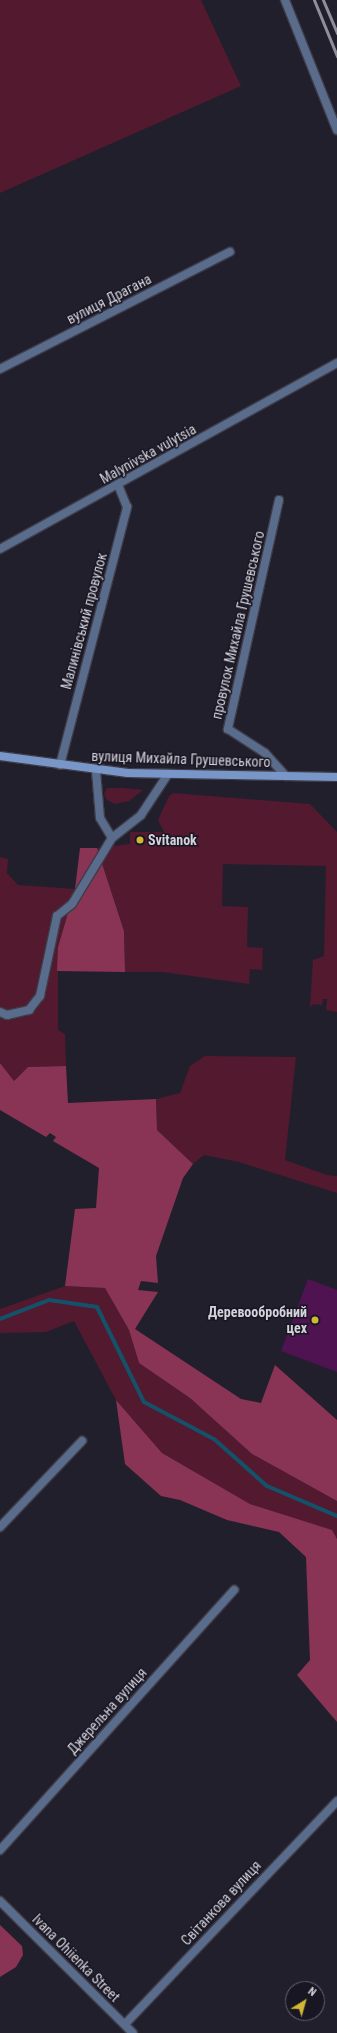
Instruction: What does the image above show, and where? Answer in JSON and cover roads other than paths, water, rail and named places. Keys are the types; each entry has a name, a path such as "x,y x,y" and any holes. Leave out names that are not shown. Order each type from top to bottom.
{"street":[{"path":"285,0 337,130"},
{"name":"вулиця Драгана","path":"0,369 230,252"},
{"name":"Malynivska vulytsia","path":"0,549 307,382 337,363"},
{"name":"Малинівський провулок","path":"60,765 127,507 118,485"},
{"name":"провулок Михайла Грушевського","path":"279,500 228,729 265,753 286,776"},
{"name":"вулиця Михайла Грушевського","path":"0,756 96,771 168,774 337,777"},
{"path":"96,771 100,818 112,838"},
{"path":"0,1012 7,1015 29,1010 40,996 56,916 72,904 112,838 141,815 168,774"},
{"path":"0,1528 82,1441"},
{"name":"Джерельна вулиця","path":"0,1850 234,1590"},
{"name":"Світанкова вулиця","path":"124,2024 337,1801"},
{"name":"Ivana Ohiienka Street","path":"0,1901 133,2033"}],"waterway":[{"path":"0,1319 49,1300 97,1307 144,1402 214,1439 267,1486 337,1516"}],"railway":[{"path":"314,0 337,56"},
{"path":"323,0 337,33"}],"place":[{"name":"Svitanok","path":"140,840"},
{"name":"Деревообробний цех","path":"315,1320"}]}
